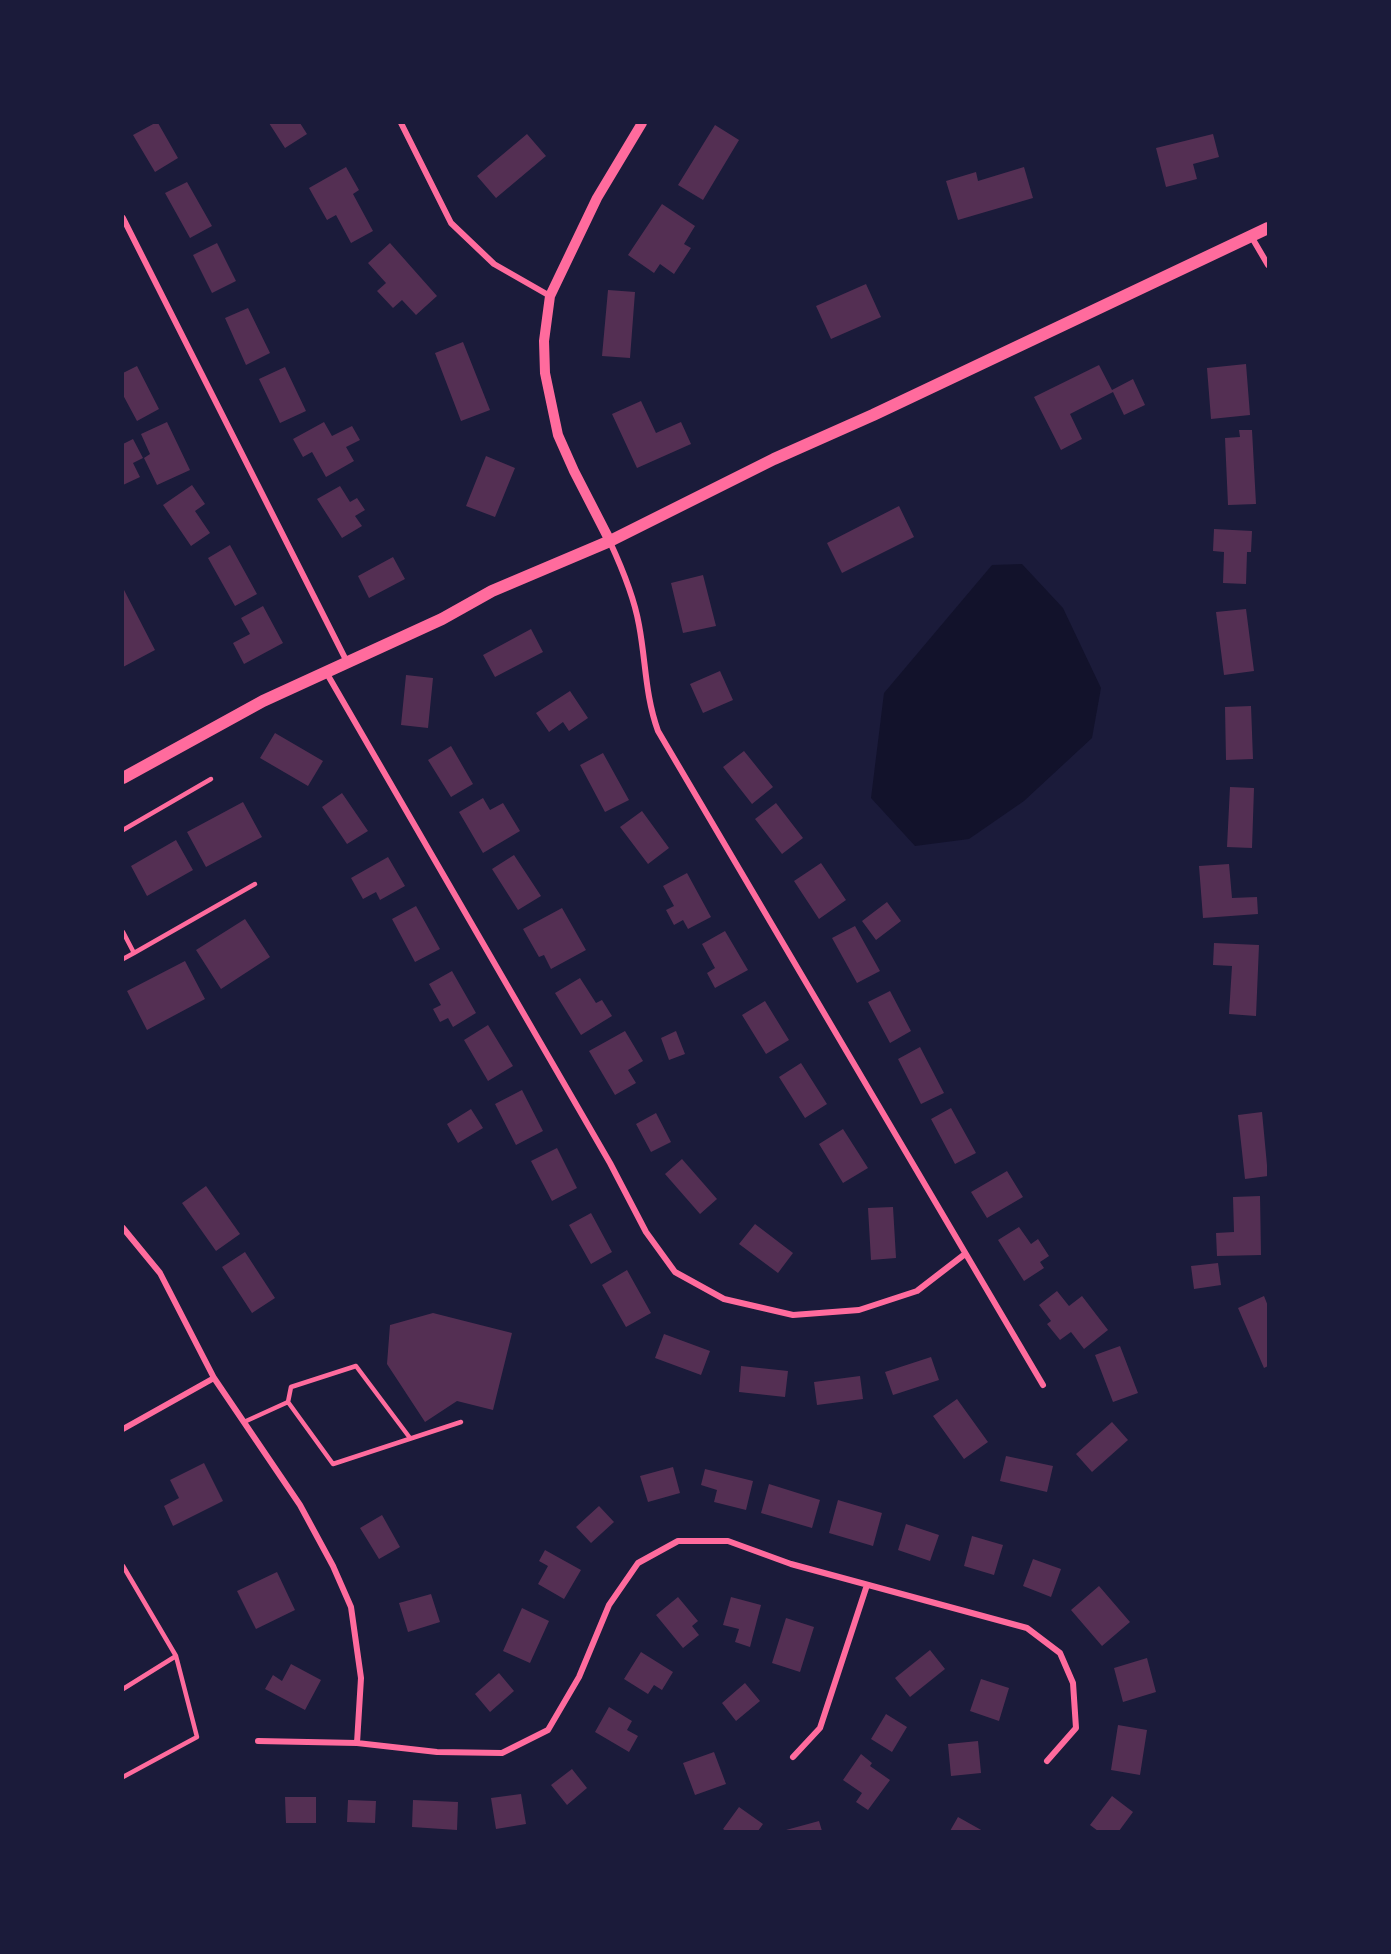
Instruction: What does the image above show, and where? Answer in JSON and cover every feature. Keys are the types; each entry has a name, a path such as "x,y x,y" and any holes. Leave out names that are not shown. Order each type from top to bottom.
{"main road":[{"path":"124,775 263,701 442,619 492,591 610,541 774,459 873,415 1268,228"}],"street":[{"path":"401,123 451,223 494,264 550,296"},
{"path":"642,123 597,198 550,296 544,341 545,373 558,435 610,541 630,592 639,624 650,709 658,730 1043,1385"},
{"path":"123,218 347,662"},
{"path":"1251,236 1268,265"},
{"path":"326,671 610,1163 646,1232 675,1272 724,1299 793,1315 859,1310 917,1291 965,1254"},
{"path":"123,1228 160,1273 214,1378 300,1505 333,1566 351,1607 360,1678 357,1743"},
{"path":"123,1429 214,1378"},
{"path":"258,1741 357,1743 437,1752 502,1753 548,1730 579,1677 609,1605 638,1563 678,1541 728,1541 791,1564 1027,1628 1060,1653 1073,1683 1076,1728 1047,1761"},
{"path":"792,1757 820,1728 867,1585"}],"lane":[{"path":"123,830 211,779"},
{"path":"123,960 255,884"},
{"path":"123,932 134,953"},
{"path":"410,1438 356,1366 291,1388 288,1402 333,1464 461,1422"},
{"path":"244,1422 288,1402"},
{"path":"123,1566 176,1656 197,1737 123,1777"},
{"path":"123,1689 176,1656"}],"shaded area":[{"path":"1022,564 1063,608 1101,688 1092,738 1024,801 969,839 915,846 871,798 884,693 992,565"}],"building":[{"path":"158,123 178,158 155,172 133,135"},
{"path":"269,123 300,123 307,134 285,148"},
{"path":"715,125 739,140 703,200 678,185"},
{"path":"527,134 546,156 496,198 477,176"},
{"path":"1213,134 1219,157 1193,164 1197,179 1166,187 1156,148"},
{"path":"346,167 359,190 353,194 373,231 351,243 336,215 327,220 309,188"},
{"path":"1024,167 1033,198 958,220 946,181 976,172 978,181"},
{"path":"187,182 212,226 190,238 165,193"},
{"path":"662,204 695,226 684,244 691,248 674,274 660,264 654,273 628,255"},
{"path":"217,243 236,281 212,293 193,255"},
{"path":"390,243 437,296 416,315 402,300 393,308 377,291 386,283 368,263"},
{"path":"866,284 881,317 831,339 816,306"},
{"path":"608,290 635,292 630,358 602,356"},
{"path":"248,308 270,353 246,365 225,318"},
{"path":"463,342 490,410 461,421 435,353"},
{"path":"1246,364 1250,415 1211,419 1207,368"},
{"path":"1099,365 1112,390 1133,379 1145,405 1124,415 1113,392 1070,414 1082,439 1061,450 1034,397"},
{"path":"137,366 159,409 137,421 123,395 123,373"},
{"path":"285,367 306,411 280,423 259,379"},
{"path":"641,401 656,433 681,422 691,444 637,468 612,414"},
{"path":"167,422 190,470 157,485 144,458 150,454 141,434"},
{"path":"324,422 332,436 352,426 360,440 346,447 354,461 326,477 312,452 303,457 293,439"},
{"path":"1239,430 1252,430 1256,504 1228,505 1225,438 1240,437"},
{"path":"133,439 143,458 133,463 140,477 123,485 123,444"},
{"path":"486,456 515,468 495,517 466,506"},
{"path":"192,485 205,504 195,511 210,533 191,546 163,505"},
{"path":"340,486 350,502 357,498 365,510 355,516 362,526 342,538 317,499"},
{"path":"899,506 914,537 842,573 827,543"},
{"path":"1214,529 1252,531 1251,552 1247,552 1246,584 1223,583 1224,552 1213,551"},
{"path":"230,545 257,594 235,606 208,558"},
{"path":"393,557 405,579 369,598 358,576"},
{"path":"703,575 716,626 683,633 671,583"},
{"path":"123,588 155,650 123,667"},
{"path":"263,606 283,643 244,664 233,643 250,634 241,618"},
{"path":"1246,609 1254,671 1224,675 1216,612"},
{"path":"531,629 543,652 495,677 483,655"},
{"path":"720,671 733,700 703,713 690,684"},
{"path":"406,675 433,678 428,728 401,725"},
{"path":"570,691 588,718 569,731 563,722 549,732 536,713"},
{"path":"1251,706 1253,759 1226,760 1225,707"},
{"path":"275,733 323,761 308,786 260,758"},
{"path":"451,746 473,784 451,797 428,760"},
{"path":"744,751 773,787 752,804 723,767"},
{"path":"603,753 629,800 605,812 580,765"},
{"path":"1230,787 1254,788 1252,848 1227,847"},
{"path":"342,793 368,831 347,844 322,807"},
{"path":"483,798 490,810 503,803 520,831 483,853 459,812"},
{"path":"243,802 262,837 206,867 187,832"},
{"path":"776,803 803,838 782,854 755,819"},
{"path":"642,811 669,848 648,864 620,827"},
{"path":"176,840 193,870 147,896 131,866"},
{"path":"514,855 541,896 518,910 492,869"},
{"path":"388,857 405,886 380,900 376,892 363,899 351,878"},
{"path":"821,863 846,900 819,919 794,881"},
{"path":"1229,864 1232,898 1257,897 1258,914 1203,918 1199,866"},
{"path":"687,873 711,917 688,929 683,920 674,925 666,910 674,906 663,886"},
{"path":"887,902 901,921 876,940 862,921"},
{"path":"416,906 440,949 415,962 392,919"},
{"path":"562,908 586,950 551,969 544,955 539,957 523,929"},
{"path":"245,919 270,957 221,989 196,950"},
{"path":"855,926 880,971 857,983 832,938"},
{"path":"725,931 748,970 715,988 707,973 715,968 702,944"},
{"path":"1214,943 1259,945 1256,1016 1229,1014 1232,966 1213,965"},
{"path":"185,961 205,999 147,1030 127,991"},
{"path":"452,971 476,1013 453,1027 448,1018 440,1022 433,1009 441,1005 429,984"},
{"path":"580,978 596,1003 602,1000 612,1016 581,1035 555,993"},
{"path":"890,991 911,1031 890,1043 868,1002"},
{"path":"765,1001 789,1040 766,1054 742,1015"},
{"path":"488,1025 513,1066 488,1081 464,1040"},
{"path":"625,1031 643,1061 628,1070 636,1083 615,1095 589,1051"},
{"path":"676,1031 685,1054 669,1060 661,1038"},
{"path":"920,1047 944,1093 921,1104 898,1059"},
{"path":"801,1063 827,1104 805,1118 779,1077"},
{"path":"522,1090 543,1131 516,1145 495,1104"},
{"path":"951,1108 976,1153 955,1164 931,1119"},
{"path":"471,1109 483,1128 458,1143 447,1124"},
{"path":"1262,1112 1268,1176 1245,1179 1238,1115"},
{"path":"656,1113 671,1142 651,1152 636,1124"},
{"path":"843,1129 868,1168 843,1183 819,1144"},
{"path":"557,1148 577,1188 552,1201 531,1161"},
{"path":"682,1159 717,1199 700,1214 665,1174"},
{"path":"1007,1171 1023,1197 987,1218 971,1192"},
{"path":"206,1186 240,1234 216,1251 182,1203"},
{"path":"1260,1196 1261,1255 1217,1256 1216,1233 1234,1232 1233,1197"},
{"path":"893,1207 896,1258 871,1260 868,1208"},
{"path":"591,1213 612,1252 591,1264 569,1225"},
{"path":"755,1224 793,1253 778,1273 739,1244"},
{"path":"1019,1227 1031,1244 1038,1239 1049,1256 1040,1262 1044,1268 1024,1281 998,1240"},
{"path":"245,1252 275,1298 252,1313 222,1267"},
{"path":"1218,1263 1221,1285 1194,1289 1191,1266"},
{"path":"627,1270 651,1313 626,1327 602,1285"},
{"path":"1057,1291 1069,1306 1082,1296 1108,1330 1084,1349 1071,1332 1060,1340 1047,1324 1051,1321 1039,1305"},
{"path":"1264,1296 1268,1306 1268,1366 1264,1368 1238,1308"},
{"path":"433,1313 512,1333 493,1410 457,1401 425,1422 387,1364 390,1325"},
{"path":"664,1334 710,1351 701,1375 655,1358"},
{"path":"1120,1346 1138,1393 1113,1402 1095,1355"},
{"path":"931,1357 939,1380 893,1395 885,1372"},
{"path":"741,1366 788,1371 785,1397 739,1392"},
{"path":"860,1376 863,1399 817,1405 814,1382"},
{"path":"957,1399 988,1442 964,1459 933,1416"},
{"path":"1112,1422 1128,1440 1092,1472 1076,1454"},
{"path":"1006,1456 1053,1466 1047,1492 1000,1481"},
{"path":"204,1463 223,1501 173,1526 164,1506 179,1498 170,1480"},
{"path":"673,1467 680,1493 648,1502 640,1476"},
{"path":"705,1469 753,1481 746,1510 714,1502 717,1490 701,1485"},
{"path":"769,1484 820,1500 812,1528 761,1513"},
{"path":"838,1500 882,1513 873,1546 829,1533"},
{"path":"599,1506 614,1522 591,1543 576,1527"},
{"path":"382,1515 400,1547 379,1559 360,1528"},
{"path":"906,1524 939,1535 930,1561 898,1550"},
{"path":"972,1536 1003,1545 994,1575 964,1566"},
{"path":"545,1550 581,1570 564,1599 538,1584 548,1566 539,1561"},
{"path":"1033,1559 1061,1569 1051,1597 1023,1586"},
{"path":"277,1572 295,1610 256,1629 237,1591"},
{"path":"1099,1586 1130,1622 1102,1646 1071,1610"},
{"path":"431,1594 440,1622 408,1632 399,1603"},
{"path":"678,1597 698,1621 692,1626 699,1635 683,1648 656,1615"},
{"path":"731,1597 761,1605 750,1647 735,1642 739,1629 723,1625"},
{"path":"522,1608 549,1621 530,1663 503,1651"},
{"path":"786,1618 814,1627 800,1672 772,1663"},
{"path":"930,1650 945,1669 910,1697 895,1678"},
{"path":"641,1652 673,1672 662,1690 654,1685 648,1694 624,1679"},
{"path":"1147,1658 1156,1692 1123,1702 1114,1668"},
{"path":"291,1664 321,1680 305,1710 265,1689 273,1675 282,1681"},
{"path":"499,1673 514,1691 490,1712 475,1694"},
{"path":"981,1679 1009,1688 999,1721 970,1711"},
{"path":"745,1683 760,1701 736,1721 722,1703"},
{"path":"609,1707 632,1721 627,1730 638,1736 629,1752 595,1732"},
{"path":"886,1714 907,1727 892,1752 871,1739"},
{"path":"1118,1725 1147,1730 1140,1775 1111,1770"},
{"path":"978,1741 981,1773 951,1776 948,1744"},
{"path":"714,1752 726,1784 695,1795 683,1763"},
{"path":"861,1754 872,1763 870,1766 890,1780 868,1810 856,1802 862,1793 843,1780"},
{"path":"572,1769 587,1788 567,1805 551,1785"},
{"path":"521,1794 526,1824 496,1829 491,1798"},
{"path":"1112,1796 1133,1812 1119,1831 1098,1831 1090,1825"},
{"path":"285,1797 316,1797 316,1823 286,1823"},
{"path":"348,1800 376,1801 375,1823 347,1822"},
{"path":"413,1800 458,1802 457,1830 412,1827"},
{"path":"739,1807 763,1824 758,1831 726,1831 723,1829"},
{"path":"958,1817 983,1831 950,1831"},
{"path":"819,1821 822,1831 786,1831 786,1830"}]}
